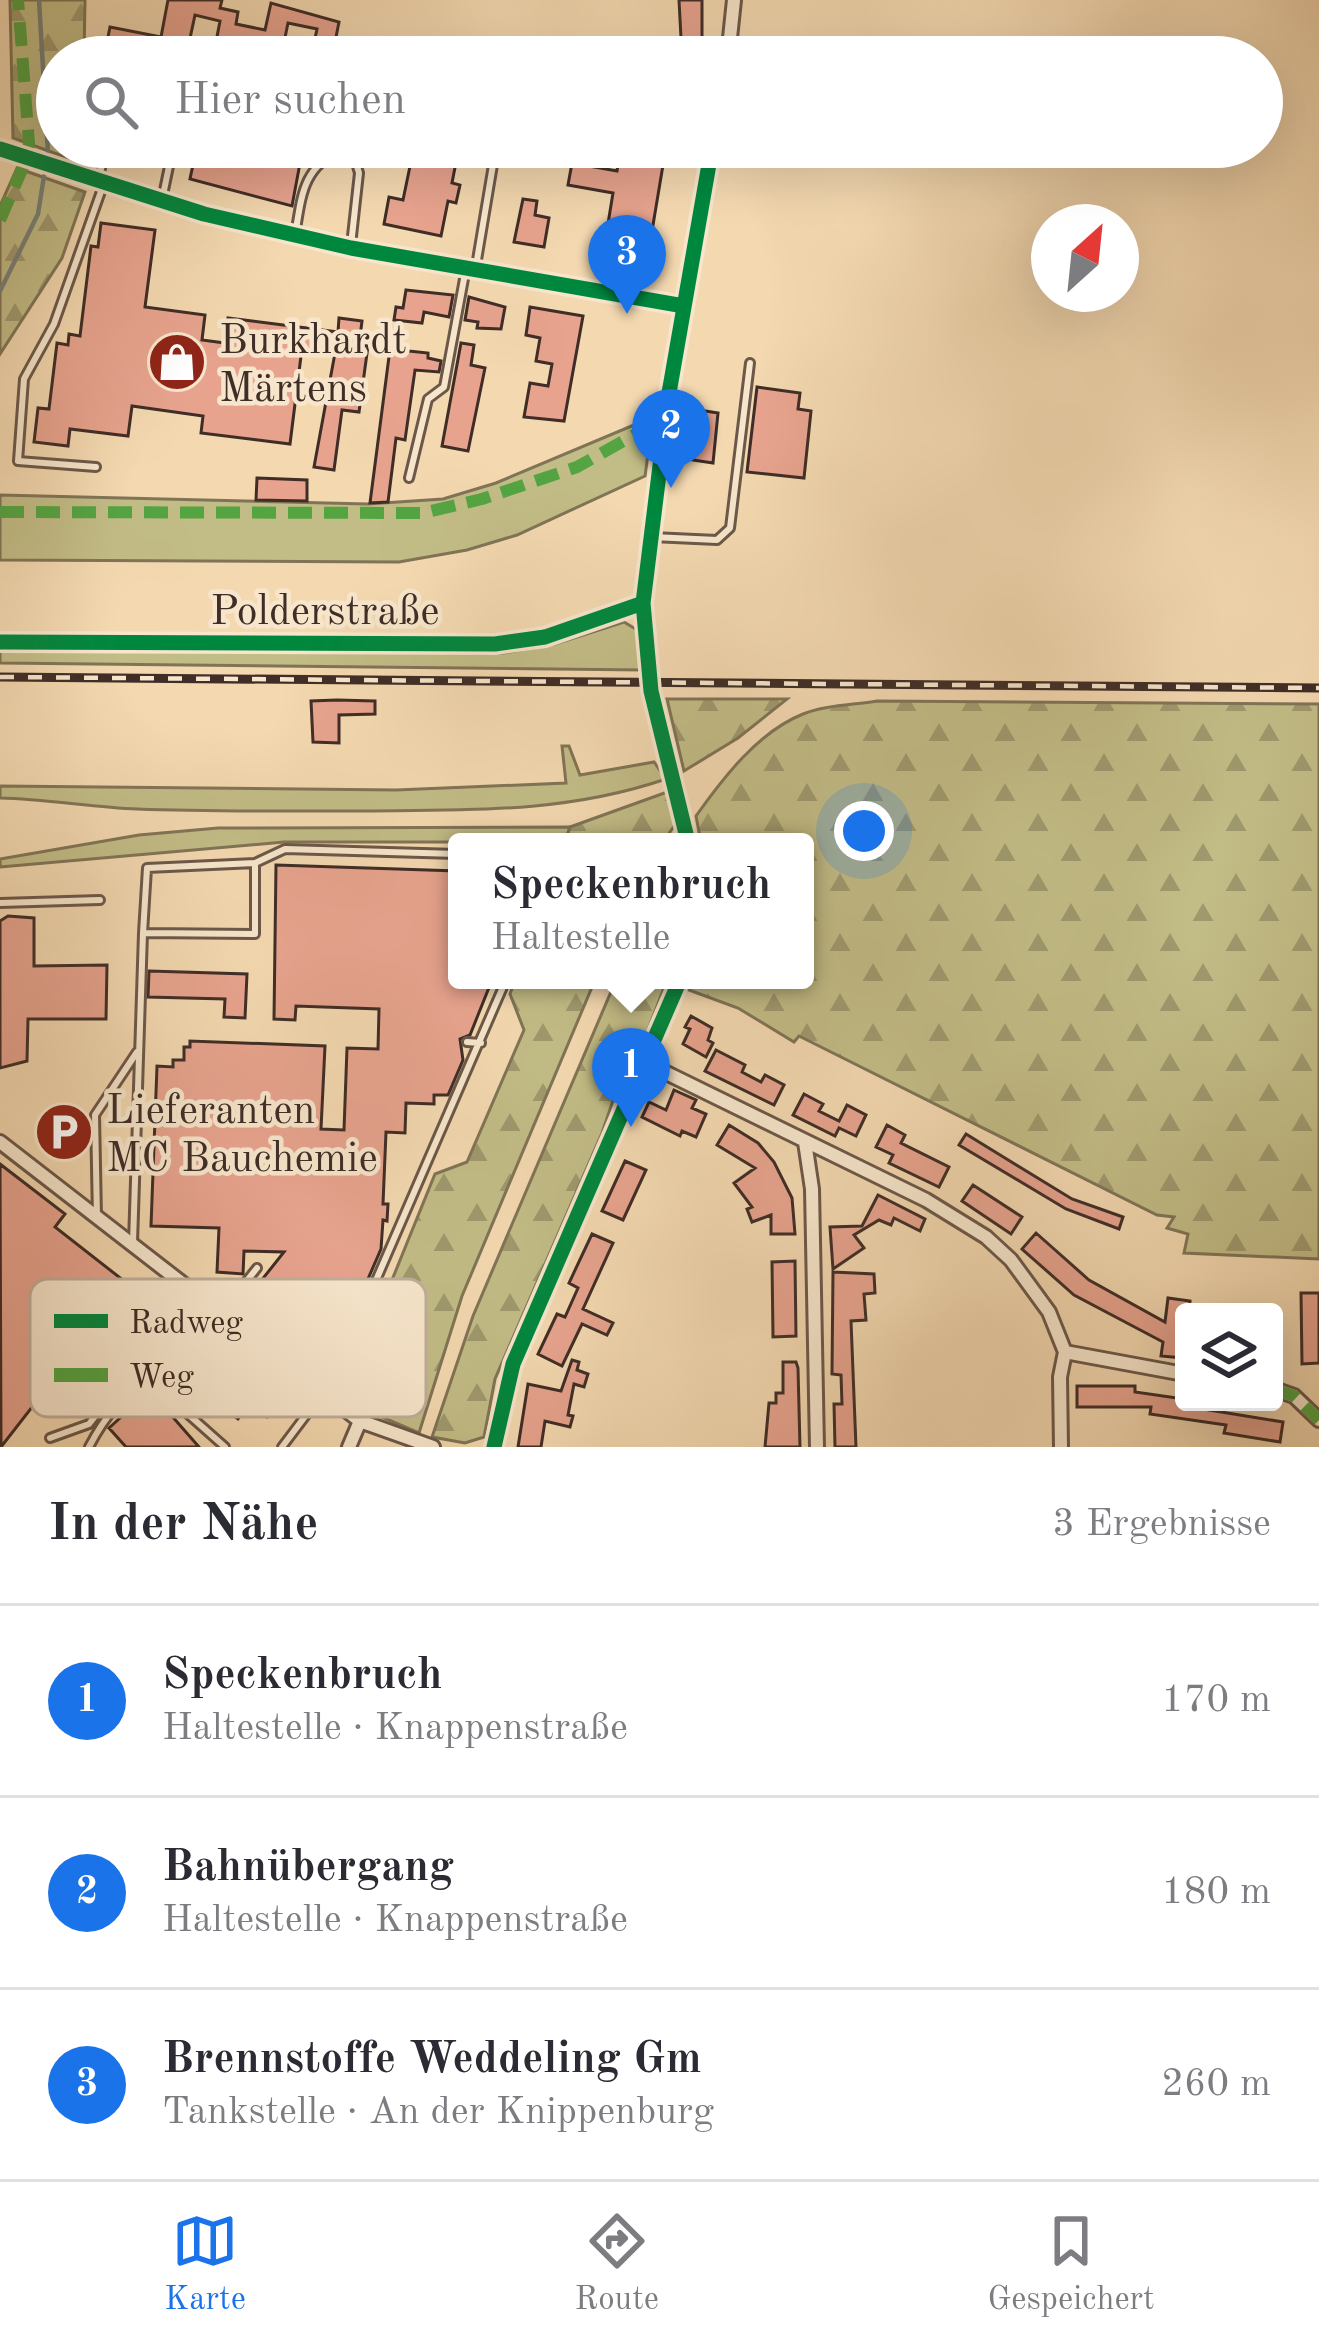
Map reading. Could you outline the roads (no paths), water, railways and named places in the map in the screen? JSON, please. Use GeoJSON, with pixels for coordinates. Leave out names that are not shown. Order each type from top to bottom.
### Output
{"type":"FeatureCollection","features":[{"type":"Feature","properties":{"kind":"street"},"geometry":{"type":"LineString","coordinates":[[730,36],[734,0]]}},
{"type":"Feature","properties":{"kind":"street"},"geometry":{"type":"LineString","coordinates":[[0,149],[36,161]]}},
{"type":"Feature","properties":{"kind":"street"},"geometry":{"type":"LineString","coordinates":[[58,168],[351,248],[684,307]]}},
{"type":"Feature","properties":{"kind":"street"},"geometry":{"type":"LineString","coordinates":[[686,833],[652,692],[643,603],[648,537],[708,168]]}},
{"type":"Feature","properties":{"kind":"street","name":"Polderstraße"},"geometry":{"type":"LineString","coordinates":[[0,642],[494,644],[545,637],[643,603]]}},
{"type":"Feature","properties":{"kind":"street"},"geometry":{"type":"LineString","coordinates":[[494,1447],[520,1345],[676,989]]}},
{"type":"Feature","properties":{"kind":"street"},"geometry":{"type":"LineString","coordinates":[[646,1063],[926,1200],[986,1238],[1034,1290],[1065,1352],[1060,1377],[1060,1447]]}},
{"type":"Feature","properties":{"kind":"street"},"geometry":{"type":"LineString","coordinates":[[0,1142],[174,1279]]}},
{"type":"Feature","properties":{"kind":"street"},"geometry":{"type":"LineString","coordinates":[[805,1142],[812,1189],[817,1447]]}},
{"type":"Feature","properties":{"kind":"street"},"geometry":{"type":"LineString","coordinates":[[1065,1352],[1175,1372]]}},
{"type":"Feature","properties":{"kind":"street"},"geometry":{"type":"LineString","coordinates":[[1283,1392],[1294,1396],[1319,1420]]}},
{"type":"Feature","properties":{"kind":"street"},"geometry":{"type":"LineString","coordinates":[[354,1417],[433,1447]]}},
{"type":"Feature","properties":{"kind":"street"},"geometry":{"type":"LineString","coordinates":[[349,1447],[360,1421]]}},
{"type":"Feature","properties":{"kind":"lane"},"geometry":{"type":"LineString","coordinates":[[96,467],[18,461],[24,379],[54,324],[103,168]]}},
{"type":"Feature","properties":{"kind":"lane"},"geometry":{"type":"LineString","coordinates":[[162,200],[169,168]]}},
{"type":"Feature","properties":{"kind":"lane"},"geometry":{"type":"LineString","coordinates":[[295,235],[312,168]]}},
{"type":"Feature","properties":{"kind":"lane"},"geometry":{"type":"LineString","coordinates":[[351,248],[358,168]]}},
{"type":"Feature","properties":{"kind":"lane"},"geometry":{"type":"LineString","coordinates":[[409,478],[428,399],[444,387],[492,168]]}},
{"type":"Feature","properties":{"kind":"lane"},"geometry":{"type":"LineString","coordinates":[[648,537],[717,540],[730,528],[750,363]]}},
{"type":"Feature","properties":{"kind":"lane"},"geometry":{"type":"LineString","coordinates":[[133,1247],[147,868],[255,863],[285,848],[448,854]]}},
{"type":"Feature","properties":{"kind":"lane"},"geometry":{"type":"LineString","coordinates":[[143,933],[255,934],[255,863]]}},
{"type":"Feature","properties":{"kind":"lane"},"geometry":{"type":"LineString","coordinates":[[0,903],[100,900]]}},
{"type":"Feature","properties":{"kind":"lane"},"geometry":{"type":"LineString","coordinates":[[374,1279],[502,989]]}},
{"type":"Feature","properties":{"kind":"lane"},"geometry":{"type":"LineString","coordinates":[[467,1042],[481,1042]]}},
{"type":"Feature","properties":{"kind":"lane"},"geometry":{"type":"LineString","coordinates":[[97,1218],[95,1115],[139,1048]]}},
{"type":"Feature","properties":{"kind":"lane"},"geometry":{"type":"LineString","coordinates":[[248,1279],[257,1268]]}},
{"type":"Feature","properties":{"kind":"lane"},"geometry":{"type":"LineString","coordinates":[[50,1438],[89,1424],[94,1417]]}},
{"type":"Feature","properties":{"kind":"lane"},"geometry":{"type":"LineString","coordinates":[[89,1447],[112,1417]]}},
{"type":"Feature","properties":{"kind":"lane"},"geometry":{"type":"LineString","coordinates":[[191,1417],[225,1447]]}},
{"type":"Feature","properties":{"kind":"lane"},"geometry":{"type":"LineString","coordinates":[[282,1447],[305,1417]]}},
{"type":"Feature","properties":{"kind":"waterway"},"geometry":{"type":"LineString","coordinates":[[39,0],[41,36]]}},
{"type":"Feature","properties":{"kind":"waterway"},"geometry":{"type":"LineString","coordinates":[[0,291],[38,214],[44,176]]}},
{"type":"Feature","properties":{"kind":"railway"},"geometry":{"type":"LineString","coordinates":[[0,677],[1319,688]]}},
{"type":"Feature","properties":{"kind":"place","name":"Brennstoffe Weddeling Gm"},"geometry":{"type":"Point","coordinates":[627,314]}},
{"type":"Feature","properties":{"kind":"place","name":"Burkhardt Märtens"},"geometry":{"type":"Point","coordinates":[177,362]}},
{"type":"Feature","properties":{"kind":"place","name":"Bahnübergang"},"geometry":{"type":"Point","coordinates":[671,488]}},
{"type":"Feature","properties":{"kind":"place","name":"Speckenbruch"},"geometry":{"type":"Point","coordinates":[631,1127]}},
{"type":"Feature","properties":{"kind":"place","name":"Lieferanten MC Bauchemie"},"geometry":{"type":"Point","coordinates":[64,1132]}}]}
